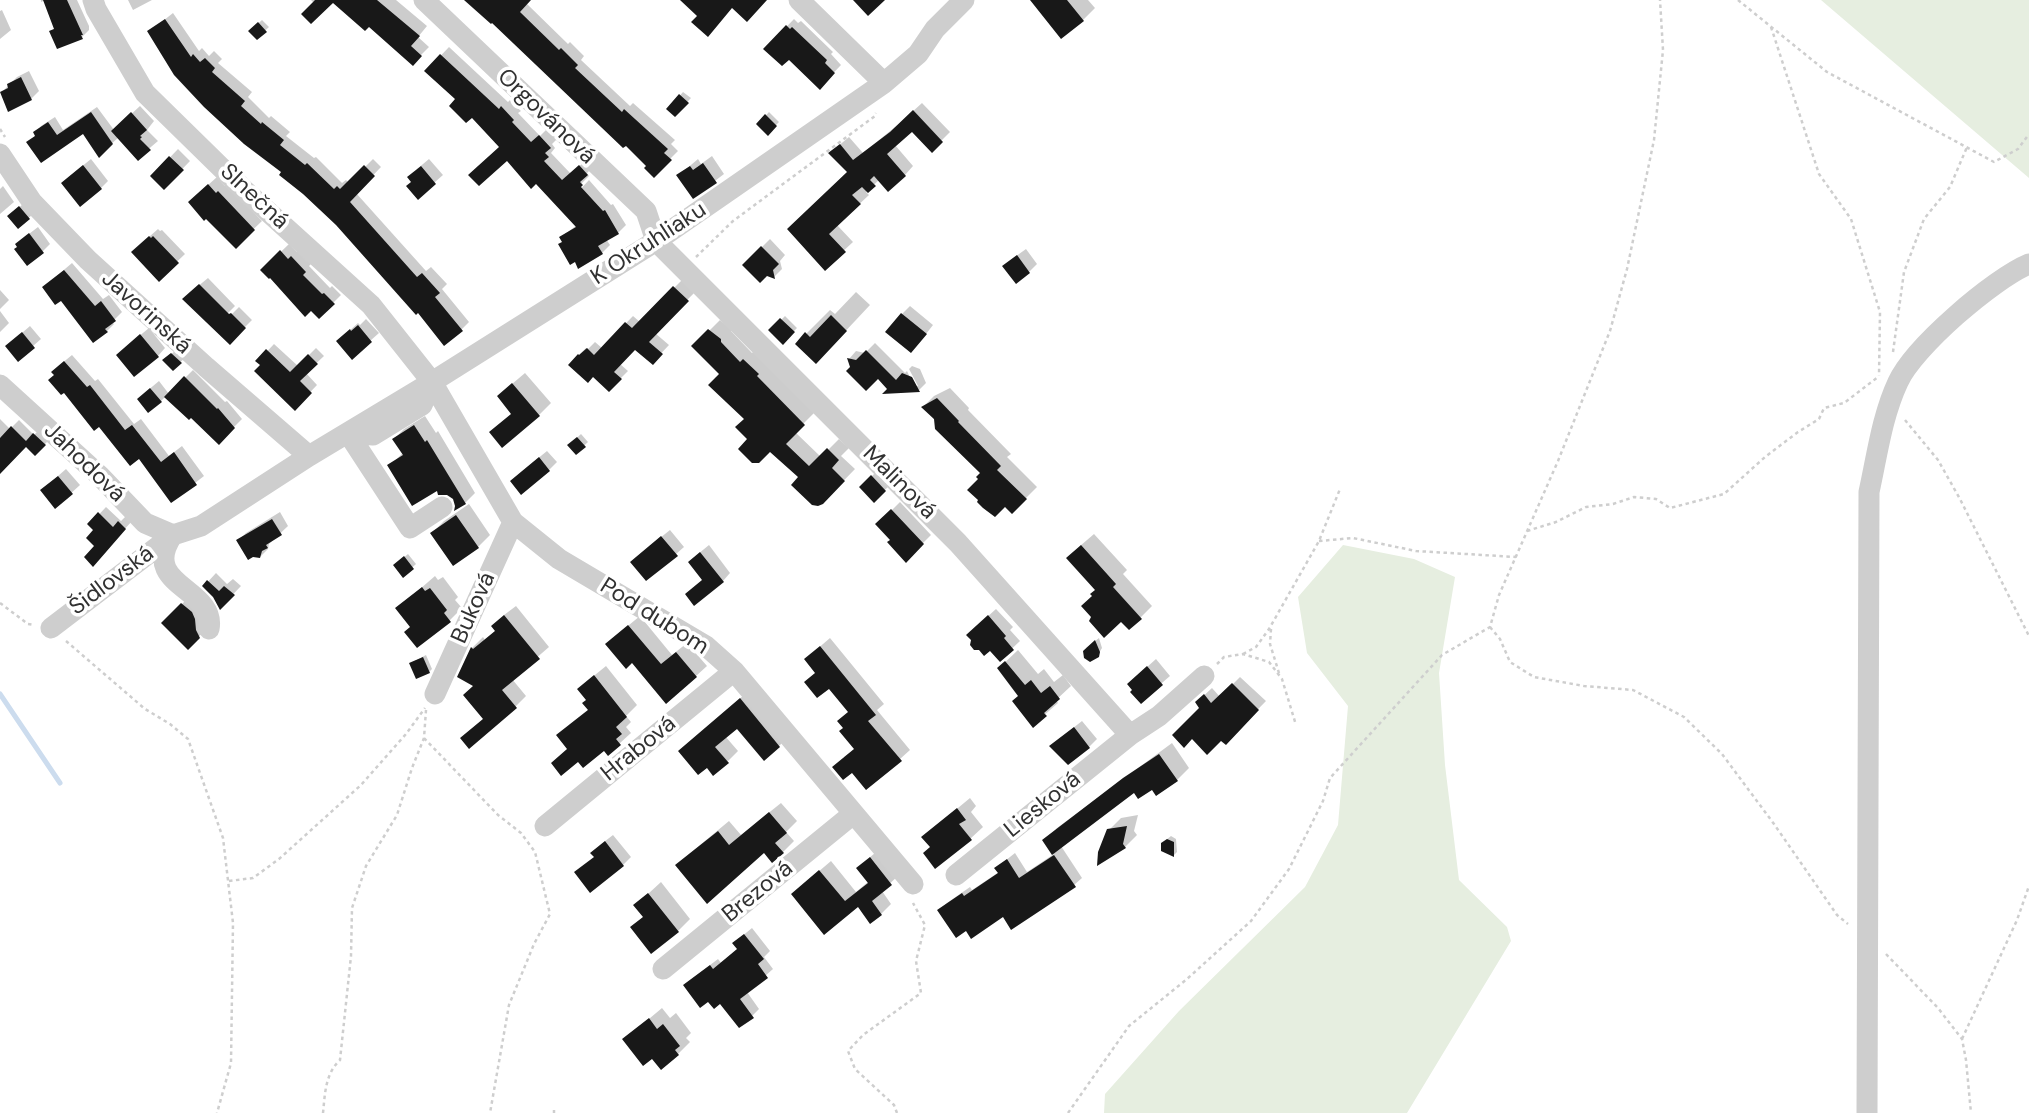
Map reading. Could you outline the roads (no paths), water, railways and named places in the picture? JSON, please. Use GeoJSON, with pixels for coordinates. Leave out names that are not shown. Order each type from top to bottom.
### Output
{"type":"FeatureCollection","features":[{"type":"Feature","properties":{"kind":"street","name":"Slnečná"},"geometry":{"type":"LineString","coordinates":[[93,0],[145,93],[244,190],[371,304],[432,382]]}},
{"type":"Feature","properties":{"kind":"street","name":"Orgovánová"},"geometry":{"type":"LineString","coordinates":[[424,0],[646,211],[656,242]]}},
{"type":"Feature","properties":{"kind":"street"},"geometry":{"type":"LineString","coordinates":[[799,0],[878,87]]}},
{"type":"Feature","properties":{"kind":"street","name":"K Okruhliaku"},"geometry":{"type":"LineString","coordinates":[[309,456],[656,242],[878,87],[918,54],[935,29],[964,0]]}},
{"type":"Feature","properties":{"kind":"street","name":"Javorinská"},"geometry":{"type":"LineString","coordinates":[[0,154],[33,202],[88,260],[309,456]]}},
{"type":"Feature","properties":{"kind":"street","name":"Malinová"},"geometry":{"type":"LineString","coordinates":[[656,242],[958,542],[1130,735]]}},
{"type":"Feature","properties":{"kind":"street"},"geometry":{"type":"LineString","coordinates":[[1867,1113],[1870,492],[1890,401],[1899,379],[1940,331],[1989,289],[2029,264]]}},
{"type":"Feature","properties":{"kind":"street","name":"Pod dubom"},"geometry":{"type":"LineString","coordinates":[[432,382],[513,522],[559,559],[706,646],[734,671],[913,884]]}},
{"type":"Feature","properties":{"kind":"street","name":"Jahodová"},"geometry":{"type":"LineString","coordinates":[[0,385],[100,476],[145,523],[173,535]]}},
{"type":"Feature","properties":{"kind":"street"},"geometry":{"type":"LineString","coordinates":[[348,433],[410,528],[442,507]]}},
{"type":"Feature","properties":{"kind":"street"},"geometry":{"type":"LineString","coordinates":[[209,629],[209,614],[205,607],[170,576],[163,561],[164,547],[173,535],[201,526],[309,456]]}},
{"type":"Feature","properties":{"kind":"street","name":"Buková"},"geometry":{"type":"LineString","coordinates":[[435,694],[513,522]]}},
{"type":"Feature","properties":{"kind":"street","name":"Šidlovská"},"geometry":{"type":"LineString","coordinates":[[51,628],[173,535]]}},
{"type":"Feature","properties":{"kind":"street","name":"Hrabová"},"geometry":{"type":"LineString","coordinates":[[545,826],[734,671]]}},
{"type":"Feature","properties":{"kind":"street","name":"Liesková"},"geometry":{"type":"LineString","coordinates":[[956,875],[1130,735],[1159,716],[1204,676]]}},
{"type":"Feature","properties":{"kind":"street","name":"Brezová"},"geometry":{"type":"LineString","coordinates":[[663,969],[853,814]]}},
{"type":"Feature","properties":{"kind":"waterway"},"geometry":{"type":"LineString","coordinates":[[0,694],[60,783]]}}]}
